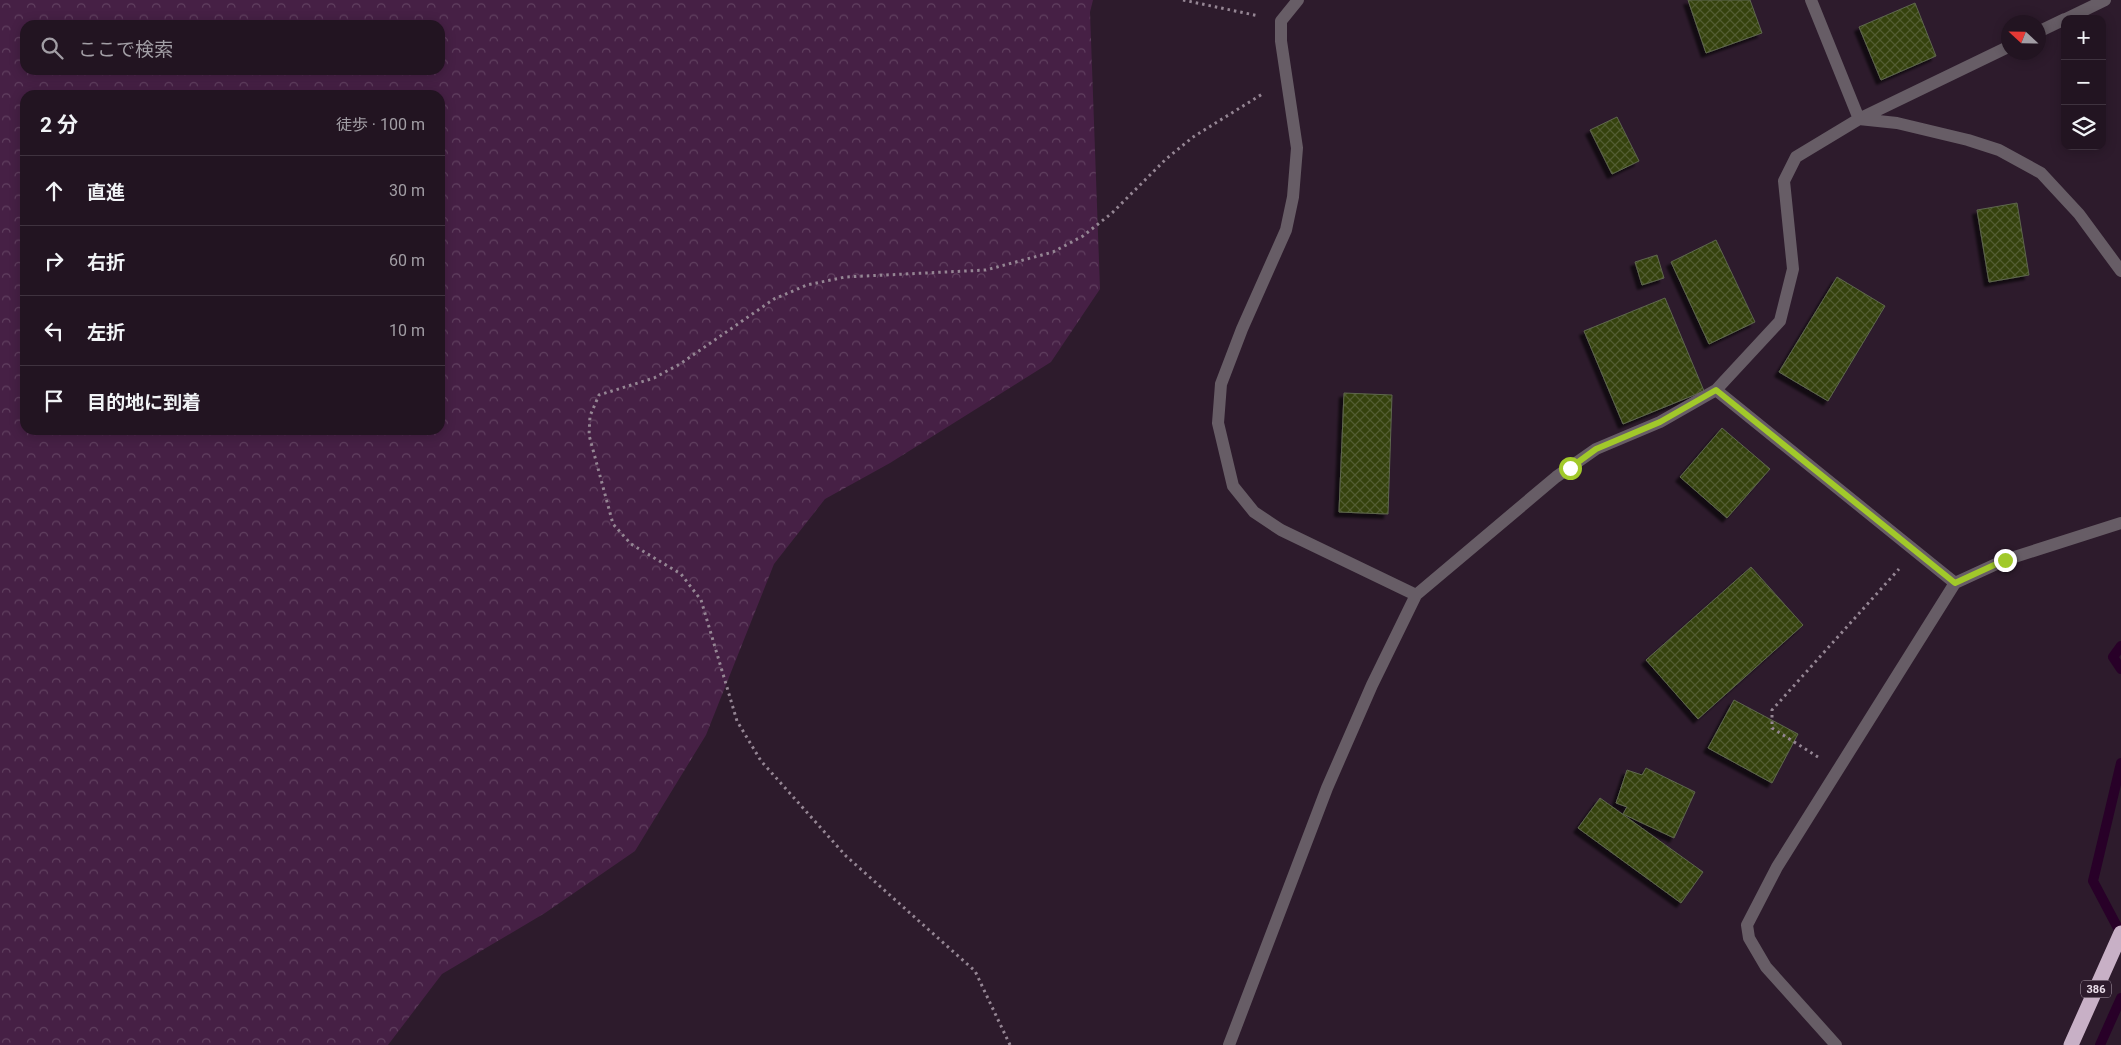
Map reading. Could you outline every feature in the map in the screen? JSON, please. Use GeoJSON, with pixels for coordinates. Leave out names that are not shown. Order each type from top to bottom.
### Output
{"type":"FeatureCollection","features":[{"type":"Feature","properties":{"kind":"highway","name":"386"},"geometry":{"type":"LineString","coordinates":[[2071,1045],[2121,933]]}},
{"type":"Feature","properties":{"kind":"street"},"geometry":{"type":"LineString","coordinates":[[1298,0],[1281,21],[1281,41],[1297,148],[1293,196],[1286,230],[1242,329],[1221,384],[1218,423],[1233,486],[1254,512],[1281,530],[1416,595]]}},
{"type":"Feature","properties":{"kind":"street"},"geometry":{"type":"LineString","coordinates":[[1811,0],[1859,119]]}},
{"type":"Feature","properties":{"kind":"street"},"geometry":{"type":"LineString","coordinates":[[2073,15],[2105,0]]}},
{"type":"Feature","properties":{"kind":"street"},"geometry":{"type":"LineString","coordinates":[[2046,28],[2061,21]]}},
{"type":"Feature","properties":{"kind":"street"},"geometry":{"type":"LineString","coordinates":[[1229,1045],[1327,788],[1372,685],[1416,595],[1556,477],[1596,449],[1660,422],[1716,390],[1780,321],[1792,269],[1784,182],[1796,157],[1859,119],[2001,49]]}},
{"type":"Feature","properties":{"kind":"street"},"geometry":{"type":"LineString","coordinates":[[1859,119],[1897,123],[1968,140],[1999,150],[2041,173],[2079,214],[2121,271]]}},
{"type":"Feature","properties":{"kind":"street"},"geometry":{"type":"LineString","coordinates":[[1716,390],[1955,583]]}},
{"type":"Feature","properties":{"kind":"street"},"geometry":{"type":"LineString","coordinates":[[1836,1045],[1766,967],[1749,938],[1747,925],[1777,867],[1839,771],[1955,583],[2005,560],[2121,523]]}},
{"type":"Feature","properties":{"kind":"path"},"geometry":{"type":"LineString","coordinates":[[1183,0],[1281,21]]}},
{"type":"Feature","properties":{"kind":"path"},"geometry":{"type":"LineString","coordinates":[[1010,1045],[975,971],[846,856],[761,761],[737,721],[701,600],[681,574],[631,544],[613,524],[589,435],[590,416],[599,395],[654,378],[680,364],[774,299],[807,285],[845,277],[986,270],[1053,252],[1083,236],[1112,213],[1166,159],[1193,138],[1265,92],[1286,71]]}},
{"type":"Feature","properties":{"kind":"path"},"geometry":{"type":"LineString","coordinates":[[1839,771],[1772,728],[1772,710],[1915,551]]}},
{"type":"Feature","properties":{"kind":"green space"},"geometry":{"type":"Polygon","coordinates":[[[0,0],[1093,0],[1090,12],[1100,289],[1051,362],[890,463],[825,499],[774,564],[706,735],[635,851],[545,913],[442,974],[388,1045],[0,1045],[0,0]]]}},
{"type":"Feature","properties":{"kind":"building"},"geometry":{"type":"Polygon","coordinates":[[[1688,0],[1750,0],[1762,33],[1706,53],[1688,0]]]}},
{"type":"Feature","properties":{"kind":"building"},"geometry":{"type":"Polygon","coordinates":[[[1915,3],[1936,56],[1881,80],[1859,27],[1915,3]]]}},
{"type":"Feature","properties":{"kind":"building"},"geometry":{"type":"Polygon","coordinates":[[[1617,117],[1639,161],[1612,174],[1590,130],[1617,117]]]}},
{"type":"Feature","properties":{"kind":"building"},"geometry":{"type":"Polygon","coordinates":[[[2017,203],[2029,275],[1989,282],[1977,210],[2017,203]]]}},
{"type":"Feature","properties":{"kind":"building"},"geometry":{"type":"Polygon","coordinates":[[[1716,240],[1755,322],[1709,344],[1671,262],[1716,240]]]}},
{"type":"Feature","properties":{"kind":"building"},"geometry":{"type":"Polygon","coordinates":[[[1657,255],[1664,278],[1642,285],[1635,262],[1657,255]]]}},
{"type":"Feature","properties":{"kind":"building"},"geometry":{"type":"Polygon","coordinates":[[[1837,277],[1885,306],[1828,401],[1779,372],[1837,277]]]}},
{"type":"Feature","properties":{"kind":"building"},"geometry":{"type":"Polygon","coordinates":[[[1665,298],[1704,391],[1623,424],[1584,331],[1665,298]]]}},
{"type":"Feature","properties":{"kind":"building"},"geometry":{"type":"Polygon","coordinates":[[[1344,393],[1392,395],[1388,514],[1339,512],[1344,393]]]}},
{"type":"Feature","properties":{"kind":"building"},"geometry":{"type":"Polygon","coordinates":[[[1722,428],[1770,469],[1727,518],[1680,477],[1722,428]]]}},
{"type":"Feature","properties":{"kind":"building"},"geometry":{"type":"Polygon","coordinates":[[[1751,567],[1803,625],[1698,719],[1646,660],[1751,567]]]}},
{"type":"Feature","properties":{"kind":"building"},"geometry":{"type":"Polygon","coordinates":[[[1734,700],[1798,734],[1772,783],[1708,748],[1734,700]]]}},
{"type":"Feature","properties":{"kind":"building"},"geometry":{"type":"Polygon","coordinates":[[[1646,768],[1695,792],[1674,838],[1623,814],[1627,807],[1616,803],[1627,770],[1642,775],[1646,768]]]}},
{"type":"Feature","properties":{"kind":"building"},"geometry":{"type":"Polygon","coordinates":[[[1600,798],[1703,872],[1681,903],[1578,828],[1600,798]]]}},
{"type":"Feature","properties":{"kind":"waterway"},"geometry":{"type":"LineString","coordinates":[[2121,646],[2113,657],[2121,669]]}},
{"type":"Feature","properties":{"kind":"waterway"},"geometry":{"type":"LineString","coordinates":[[2121,763],[2093,881],[2121,934]]}},
{"type":"Feature","properties":{"kind":"waterway"},"geometry":{"type":"LineString","coordinates":[[2100,1045],[2121,998]]}},
{"type":"Feature","properties":{"kind":"route"},"geometry":{"type":"LineString","coordinates":[[1570,468],[1596,449],[1660,422],[1716,390],[1955,583],[2005,560]]}}]}
